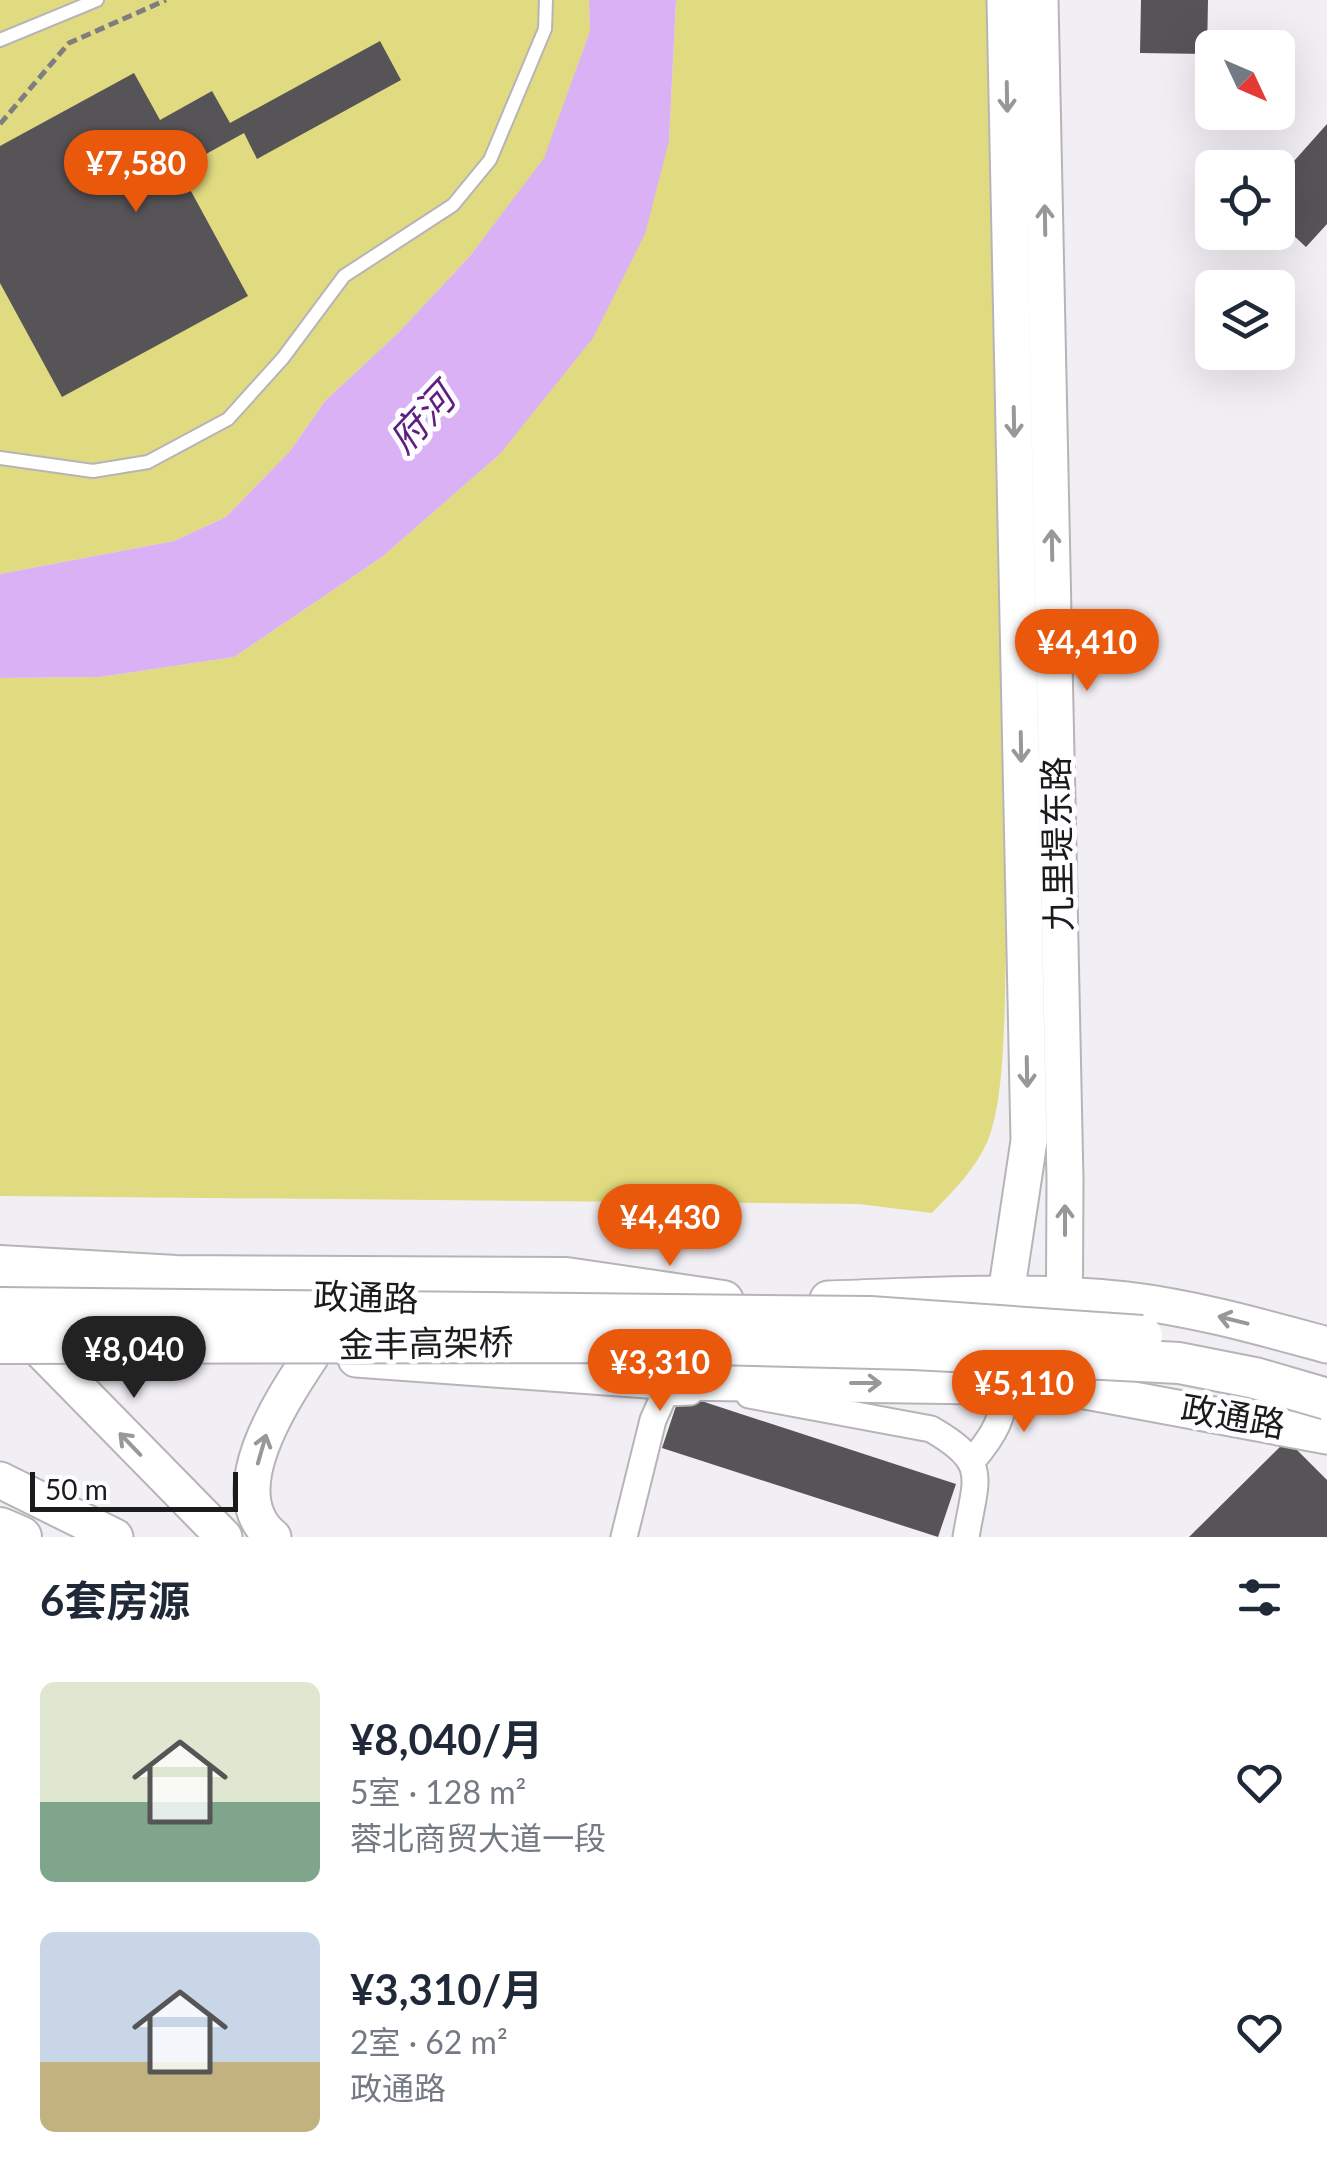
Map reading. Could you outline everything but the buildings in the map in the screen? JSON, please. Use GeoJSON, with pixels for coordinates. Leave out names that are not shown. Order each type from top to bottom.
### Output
{"type":"FeatureCollection","features":[{"type":"Feature","properties":{"kind":"highway"},"geometry":{"type":"LineString","coordinates":[[0,1266],[176,1276],[566,1278],[722,1301]]}},
{"type":"Feature","properties":{"kind":"highway","name":"金丰高架桥"},"geometry":{"type":"LineString","coordinates":[[0,1308],[870,1317],[1055,1327],[1208,1343],[1327,1371]]}},
{"type":"Feature","properties":{"kind":"highway","name":"金丰高架桥"},"geometry":{"type":"LineString","coordinates":[[0,1344],[627,1342],[914,1349],[1179,1364],[1256,1378],[1327,1399]]}},
{"type":"Feature","properties":{"kind":"highway"},"geometry":{"type":"LineString","coordinates":[[0,1528],[21,1537]]}},
{"type":"Feature","properties":{"kind":"main road"},"geometry":{"type":"LineString","coordinates":[[1005,0],[1029,1141],[1006,1294],[1005,1384]]}},
{"type":"Feature","properties":{"kind":"main road","name":"九里堤东路"},"geometry":{"type":"LineString","coordinates":[[1040,0],[1064,1387]]}},
{"type":"Feature","properties":{"kind":"main road","name":"政通路"},"geometry":{"type":"LineString","coordinates":[[0,1290],[164,1290],[472,1302],[1065,1296],[1126,1300],[1223,1318],[1327,1345]]}},
{"type":"Feature","properties":{"kind":"main road"},"geometry":{"type":"LineString","coordinates":[[0,1308],[224,1537]]}},
{"type":"Feature","properties":{"kind":"main road","name":"政通路"},"geometry":{"type":"LineString","coordinates":[[0,1352],[311,1356],[675,1382],[1064,1387],[1327,1436]]}},
{"type":"Feature","properties":{"kind":"main road"},"geometry":{"type":"LineString","coordinates":[[273,1537],[258,1524],[250,1502],[254,1478],[272,1415],[311,1356]]}},
{"type":"Feature","properties":{"kind":"main road"},"geometry":{"type":"LineString","coordinates":[[0,1480],[116,1537]]}},
{"type":"Feature","properties":{"kind":"street"},"geometry":{"type":"LineString","coordinates":[[966,1537],[975,1478],[973,1460],[994,1435],[1005,1408],[1005,1384]]}},
{"type":"Feature","properties":{"kind":"street"},"geometry":{"type":"LineString","coordinates":[[624,1537],[653,1420],[665,1393],[722,1390],[931,1429],[973,1460]]}},
{"type":"Feature","properties":{"kind":"lane"},"geometry":{"type":"LineString","coordinates":[[0,40],[97,0]]}},
{"type":"Feature","properties":{"kind":"lane"},"geometry":{"type":"LineString","coordinates":[[0,458],[93,471],[148,462],[228,419],[283,358],[344,276],[452,205],[490,160],[545,29],[546,0]]}},
{"type":"Feature","properties":{"kind":"path"},"geometry":{"type":"LineString","coordinates":[[0,124],[69,43],[166,0]]}},
{"type":"Feature","properties":{"kind":"shaded area"},"geometry":{"type":"Polygon","coordinates":[[[0,0],[589,0],[590,31],[545,158],[470,256],[398,333],[325,401],[290,451],[226,517],[174,541],[0,574],[0,0]]]}},
{"type":"Feature","properties":{"kind":"shaded area"},"geometry":{"type":"Polygon","coordinates":[[[676,0],[991,0],[1007,919],[999,1093],[983,1151],[932,1213],[858,1204],[0,1196],[0,678],[100,677],[234,657],[382,557],[500,454],[669,141],[676,0]]]}},
{"type":"Feature","properties":{"kind":"water","name":"府河"},"geometry":{"type":"Polygon","coordinates":[[[589,0],[676,0],[669,141],[645,234],[593,338],[500,454],[382,557],[234,657],[100,677],[0,678],[0,574],[174,541],[226,517],[290,451],[325,401],[398,333],[470,256],[544,158],[590,31],[589,0]]]}}]}
